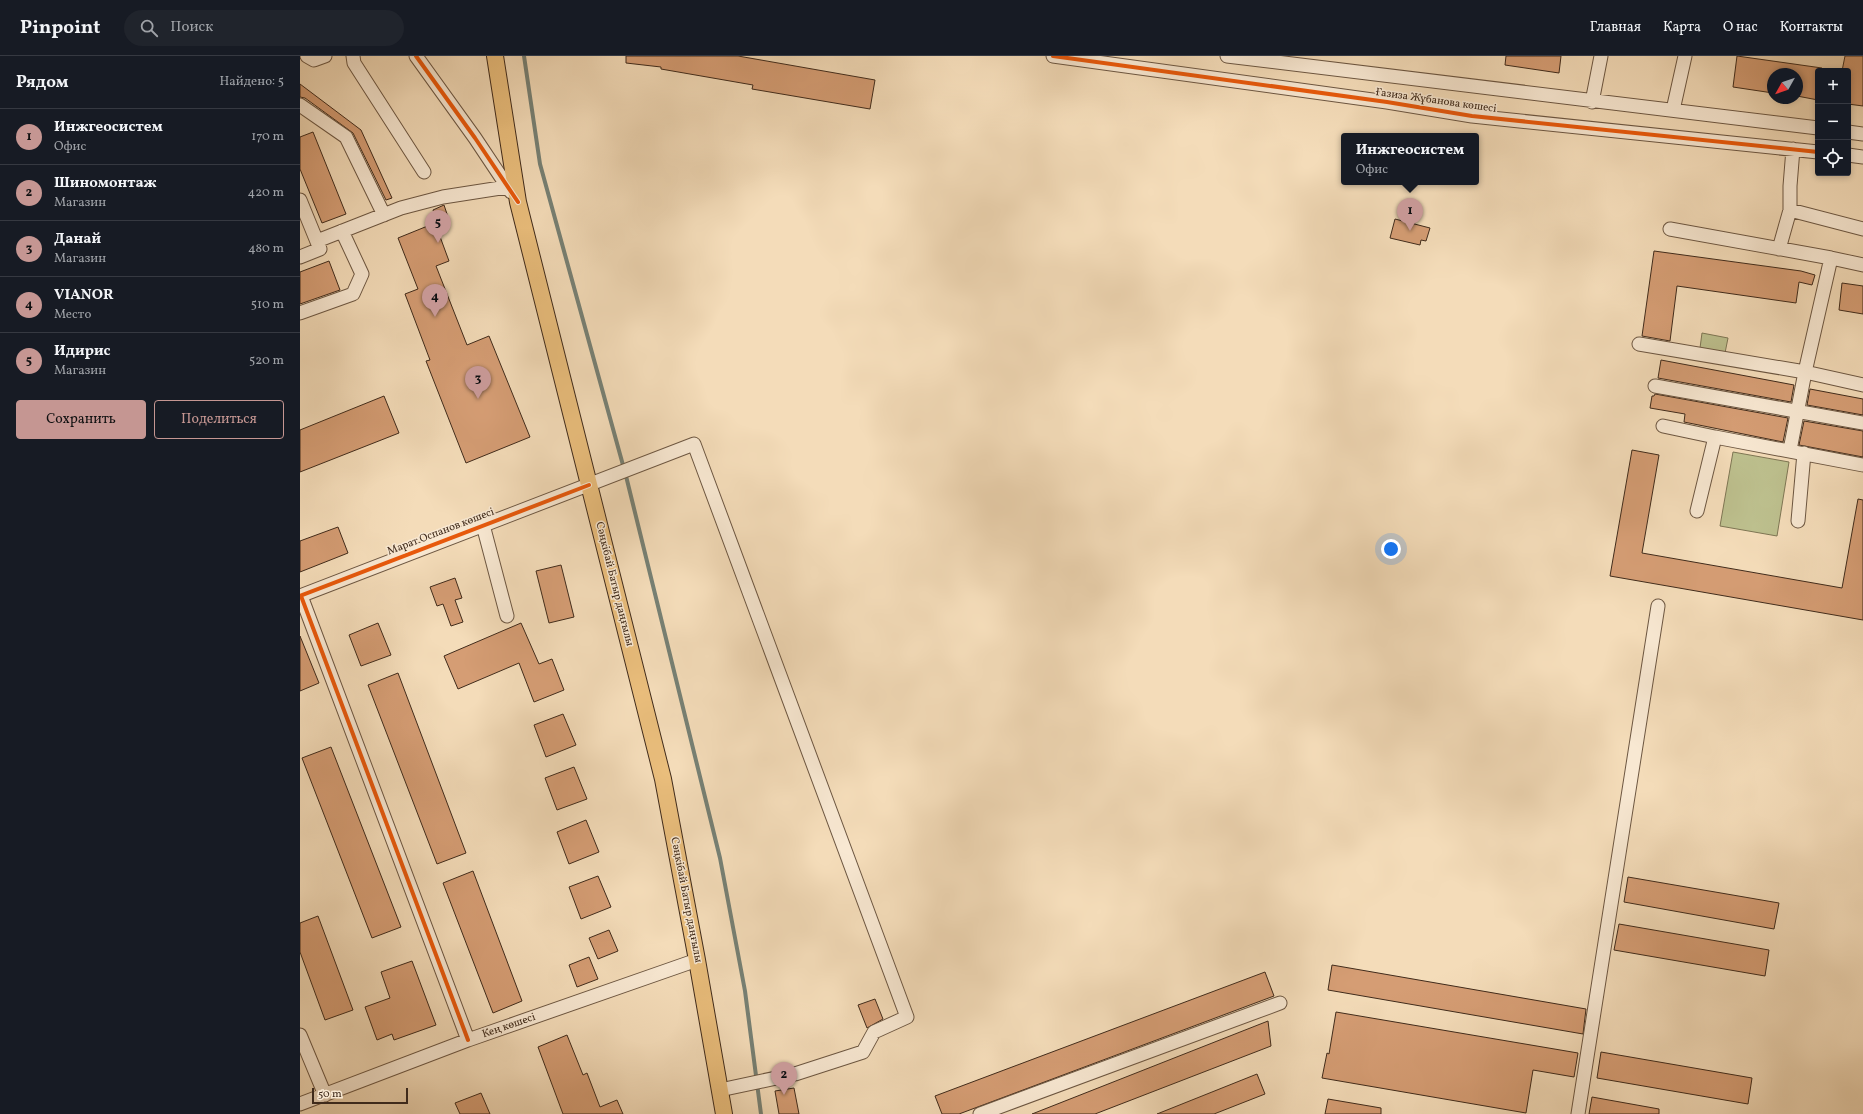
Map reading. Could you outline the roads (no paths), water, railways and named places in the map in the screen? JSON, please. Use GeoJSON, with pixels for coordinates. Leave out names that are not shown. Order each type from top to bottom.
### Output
{"type":"FeatureCollection","features":[{"type":"Feature","properties":{"kind":"main road","name":"Сәңкібай Батыр даңғылы"},"geometry":{"type":"LineString","coordinates":[[497,60],[518,202],[663,778],[724,1114]]}},
{"type":"Feature","properties":{"kind":"street"},"geometry":{"type":"LineString","coordinates":[[307,56],[314,60],[325,56]]}},
{"type":"Feature","properties":{"kind":"street"},"geometry":{"type":"LineString","coordinates":[[352,56],[354,63],[424,172]]}},
{"type":"Feature","properties":{"kind":"street"},"geometry":{"type":"LineString","coordinates":[[416,56],[475,138],[518,202]]}},
{"type":"Feature","properties":{"kind":"street","name":"Ғазиза Жұбанова көшесі"},"geometry":{"type":"LineString","coordinates":[[1054,56],[1387,102],[1472,116],[1815,152]]}},
{"type":"Feature","properties":{"kind":"street","name":"Ғазиза Жұбанова көшесі"},"geometry":{"type":"LineString","coordinates":[[1227,56],[1592,102],[1673,110],[1815,128]]}},
{"type":"Feature","properties":{"kind":"street"},"geometry":{"type":"LineString","coordinates":[[1592,102],[1601,56]]}},
{"type":"Feature","properties":{"kind":"street"},"geometry":{"type":"LineString","coordinates":[[1673,110],[1685,56]]}},
{"type":"Feature","properties":{"kind":"street"},"geometry":{"type":"LineString","coordinates":[[300,105],[346,137],[384,215]]}},
{"type":"Feature","properties":{"kind":"street"},"geometry":{"type":"LineString","coordinates":[[1851,132],[1863,134]]}},
{"type":"Feature","properties":{"kind":"street"},"geometry":{"type":"LineString","coordinates":[[1779,249],[1790,210],[1793,149]]}},
{"type":"Feature","properties":{"kind":"street"},"geometry":{"type":"LineString","coordinates":[[1851,156],[1863,157]]}},
{"type":"Feature","properties":{"kind":"street"},"geometry":{"type":"LineString","coordinates":[[316,241],[401,208],[443,197],[507,187]]}},
{"type":"Feature","properties":{"kind":"street"},"geometry":{"type":"LineString","coordinates":[[300,200],[320,249],[300,257]]}},
{"type":"Feature","properties":{"kind":"street"},"geometry":{"type":"LineString","coordinates":[[1790,210],[1863,229]]}},
{"type":"Feature","properties":{"kind":"street"},"geometry":{"type":"LineString","coordinates":[[1670,229],[1863,265]]}},
{"type":"Feature","properties":{"kind":"street"},"geometry":{"type":"LineString","coordinates":[[300,313],[353,294],[362,274],[342,231]]}},
{"type":"Feature","properties":{"kind":"street"},"geometry":{"type":"LineString","coordinates":[[1790,450],[1805,372],[1831,258]]}},
{"type":"Feature","properties":{"kind":"street"},"geometry":{"type":"LineString","coordinates":[[1639,344],[1805,372],[1863,385]]}},
{"type":"Feature","properties":{"kind":"street"},"geometry":{"type":"LineString","coordinates":[[1655,386],[1863,423]]}},
{"type":"Feature","properties":{"kind":"street"},"geometry":{"type":"LineString","coordinates":[[1663,426],[1863,465]]}},
{"type":"Feature","properties":{"kind":"street"},"geometry":{"type":"LineString","coordinates":[[1697,511],[1715,437]]}},
{"type":"Feature","properties":{"kind":"street","name":"Марат Оспанов көшесі"},"geometry":{"type":"LineString","coordinates":[[300,596],[694,444],[908,1017],[874,1032],[863,1052],[795,1074],[720,1090]]}},
{"type":"Feature","properties":{"kind":"street"},"geometry":{"type":"LineString","coordinates":[[1798,521],[1804,453]]}},
{"type":"Feature","properties":{"kind":"street"},"geometry":{"type":"LineString","coordinates":[[483,526],[507,616]]}},
{"type":"Feature","properties":{"kind":"street"},"geometry":{"type":"LineString","coordinates":[[300,596],[468,1040]]}},
{"type":"Feature","properties":{"kind":"street"},"geometry":{"type":"LineString","coordinates":[[1578,1114],[1658,606]]}},
{"type":"Feature","properties":{"kind":"street","name":"Кең көшесі"},"geometry":{"type":"LineString","coordinates":[[300,1104],[468,1040],[697,960]]}},
{"type":"Feature","properties":{"kind":"street"},"geometry":{"type":"LineString","coordinates":[[980,1114],[1280,1003]]}},
{"type":"Feature","properties":{"kind":"street"},"geometry":{"type":"LineString","coordinates":[[300,1035],[325,1095]]}},
{"type":"Feature","properties":{"kind":"waterway"},"geometry":{"type":"LineString","coordinates":[[524,56],[540,164],[626,476],[720,858],[745,991],[761,1114]]}},
{"type":"Feature","properties":{"kind":"place","name":"Инжгеосистем"},"geometry":{"type":"Point","coordinates":[1410,231]}},
{"type":"Feature","properties":{"kind":"place","name":"Идирис"},"geometry":{"type":"Point","coordinates":[438,243]}},
{"type":"Feature","properties":{"kind":"place","name":"VIANOR"},"geometry":{"type":"Point","coordinates":[435,317]}},
{"type":"Feature","properties":{"kind":"place","name":"Данай"},"geometry":{"type":"Point","coordinates":[478,399]}},
{"type":"Feature","properties":{"kind":"place","name":"Шиномонтаж"},"geometry":{"type":"Point","coordinates":[784,1095]}}]}
